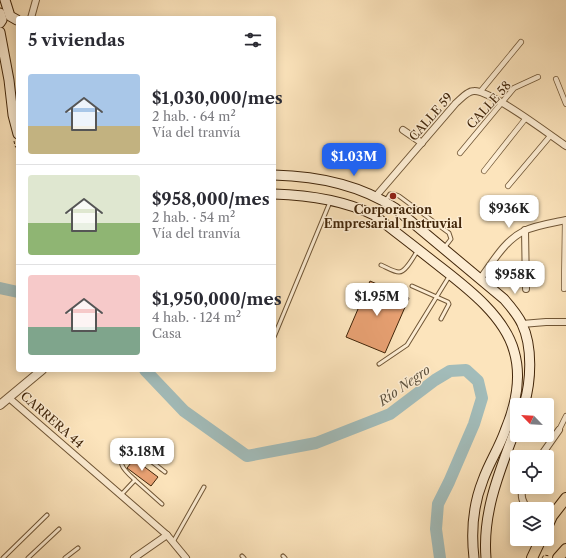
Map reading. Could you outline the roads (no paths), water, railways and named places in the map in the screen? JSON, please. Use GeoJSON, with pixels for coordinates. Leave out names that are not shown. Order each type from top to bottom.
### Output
{"type":"FeatureCollection","features":[{"type":"Feature","properties":{"kind":"main road"},"geometry":{"type":"LineString","coordinates":[[5,0],[10,16],[16,20]]}},
{"type":"Feature","properties":{"kind":"main road"},"geometry":{"type":"LineString","coordinates":[[11,0],[16,16]]}},
{"type":"Feature","properties":{"kind":"main road"},"geometry":{"type":"LineString","coordinates":[[0,13],[2,20],[0,23]]}},
{"type":"Feature","properties":{"kind":"main road"},"geometry":{"type":"LineString","coordinates":[[0,32],[8,72],[13,115],[16,126]]}},
{"type":"Feature","properties":{"kind":"main road"},"geometry":{"type":"LineString","coordinates":[[276,175],[327,181],[347,186],[380,199],[395,208],[507,303],[522,324],[527,341],[530,383],[526,398]]}},
{"type":"Feature","properties":{"kind":"main road"},"geometry":{"type":"LineString","coordinates":[[276,194],[296,194],[331,200],[359,208],[374,215],[469,290],[487,308],[505,332],[514,351],[518,378],[517,393],[505,431],[482,481],[476,504],[472,542],[474,558]]}},
{"type":"Feature","properties":{"kind":"main road"},"geometry":{"type":"LineString","coordinates":[[486,558],[485,544],[490,504],[496,480],[511,442]]}},
{"type":"Feature","properties":{"kind":"main road"},"geometry":{"type":"LineString","coordinates":[[554,512],[566,498]]}},
{"type":"Feature","properties":{"kind":"main road"},"geometry":{"type":"LineString","coordinates":[[532,558],[538,546]]}},
{"type":"Feature","properties":{"kind":"main road"},"geometry":{"type":"LineString","coordinates":[[555,558],[566,549]]}},
{"type":"Feature","properties":{"kind":"street"},"geometry":{"type":"LineString","coordinates":[[32,16],[36,0]]}},
{"type":"Feature","properties":{"kind":"street"},"geometry":{"type":"LineString","coordinates":[[522,42],[480,92],[502,102],[566,146]]}},
{"type":"Feature","properties":{"kind":"street","name":"CALLE 58"},"geometry":{"type":"LineString","coordinates":[[460,153],[514,88],[538,77]]}},
{"type":"Feature","properties":{"kind":"street"},"geometry":{"type":"LineString","coordinates":[[556,79],[566,104]]}},
{"type":"Feature","properties":{"kind":"street","name":"CALLE 59"},"geometry":{"type":"LineString","coordinates":[[380,199],[422,143],[456,103],[465,95],[473,91],[480,92]]}},
{"type":"Feature","properties":{"kind":"street"},"geometry":{"type":"LineString","coordinates":[[484,171],[526,118]]}},
{"type":"Feature","properties":{"kind":"street"},"geometry":{"type":"LineString","coordinates":[[403,130],[422,143]]}},
{"type":"Feature","properties":{"kind":"street"},"geometry":{"type":"LineString","coordinates":[[508,186],[551,136]]}},
{"type":"Feature","properties":{"kind":"street"},"geometry":{"type":"LineString","coordinates":[[480,279],[507,242],[525,230],[566,220],[564,289]]}},
{"type":"Feature","properties":{"kind":"street"},"geometry":{"type":"LineString","coordinates":[[525,230],[526,289]]}},
{"type":"Feature","properties":{"kind":"street"},"geometry":{"type":"LineString","coordinates":[[522,324],[566,322]]}},
{"type":"Feature","properties":{"kind":"street"},"geometry":{"type":"LineString","coordinates":[[0,405],[40,372]]}},
{"type":"Feature","properties":{"kind":"street","name":"CARRERA 44"},"geometry":{"type":"LineString","coordinates":[[9,398],[167,535],[186,558]]}},
{"type":"Feature","properties":{"kind":"street"},"geometry":{"type":"LineString","coordinates":[[545,450],[559,430],[566,416]]}},
{"type":"Feature","properties":{"kind":"street"},"geometry":{"type":"LineString","coordinates":[[134,558],[167,535]]}},
{"type":"Feature","properties":{"kind":"lane"},"geometry":{"type":"LineString","coordinates":[[380,199],[390,194],[399,196],[449,233],[451,239],[444,249]]}},
{"type":"Feature","properties":{"kind":"lane"},"geometry":{"type":"LineString","coordinates":[[276,331],[331,200]]}},
{"type":"Feature","properties":{"kind":"lane"},"geometry":{"type":"LineString","coordinates":[[381,264],[401,272],[405,270],[418,249]]}},
{"type":"Feature","properties":{"kind":"lane"},"geometry":{"type":"LineString","coordinates":[[379,364],[407,345],[450,274]]}},
{"type":"Feature","properties":{"kind":"lane"},"geometry":{"type":"LineString","coordinates":[[412,286],[448,302],[449,304],[441,319]]}},
{"type":"Feature","properties":{"kind":"lane"},"geometry":{"type":"LineString","coordinates":[[162,504],[122,468],[121,461],[131,450],[164,472]]}},
{"type":"Feature","properties":{"kind":"lane"},"geometry":{"type":"LineString","coordinates":[[121,495],[135,480]]}},
{"type":"Feature","properties":{"kind":"lane"},"geometry":{"type":"LineString","coordinates":[[173,542],[204,487]]}},
{"type":"Feature","properties":{"kind":"lane"},"geometry":{"type":"LineString","coordinates":[[3,558],[47,514]]}},
{"type":"Feature","properties":{"kind":"lane"},"geometry":{"type":"LineString","coordinates":[[28,558],[59,529]]}},
{"type":"Feature","properties":{"kind":"lane"},"geometry":{"type":"LineString","coordinates":[[65,558],[78,548]]}},
{"type":"Feature","properties":{"kind":"waterway","name":"Río Negro"},"geometry":{"type":"LineString","coordinates":[[0,288],[16,292]]}},
{"type":"Feature","properties":{"kind":"waterway","name":"Río Negro"},"geometry":{"type":"LineString","coordinates":[[147,372],[184,411],[247,456],[316,443],[390,414],[435,380],[450,371],[466,370],[478,381],[482,398],[474,424],[438,504],[436,529],[440,558]]}},
{"type":"Feature","properties":{"kind":"place","name":"Corporacion Empresarial Instruvial"},"geometry":{"type":"Point","coordinates":[393,196]}}]}
